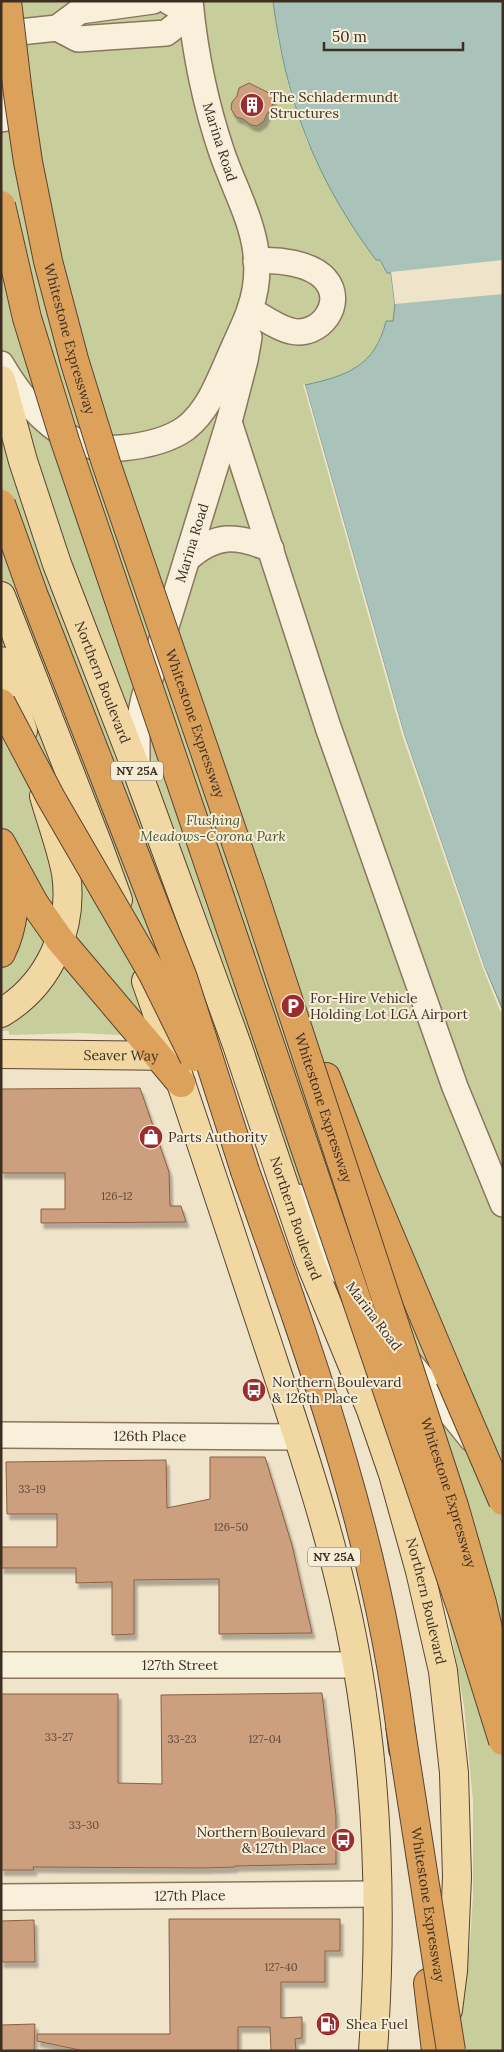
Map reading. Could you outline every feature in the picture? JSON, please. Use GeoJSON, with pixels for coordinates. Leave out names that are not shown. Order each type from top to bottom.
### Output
{"type":"FeatureCollection","features":[{"type":"Feature","properties":{"kind":"highway","name":"Whitestone Expressway"},"geometry":{"type":"LineString","coordinates":[[8,1],[18,94],[28,162],[48,261],[65,330],[110,473],[253,892],[454,1506],[485,1612],[503,1694]]}},
{"type":"Feature","properties":{"kind":"highway"},"geometry":{"type":"LineString","coordinates":[[1,205],[27,318],[56,414],[461,1607],[503,1741]]}},
{"type":"Feature","properties":{"kind":"highway"},"geometry":{"type":"LineString","coordinates":[[1,504],[40,614],[180,970],[245,1171]]}},
{"type":"Feature","properties":{"kind":"highway","name":"Whitestone Expressway"},"geometry":{"type":"LineString","coordinates":[[1,703],[46,790],[153,974],[206,1080],[245,1171],[302,1331],[350,1488],[376,1590],[400,1725],[451,2051]]}},
{"type":"Feature","properties":{"kind":"highway"},"geometry":{"type":"LineString","coordinates":[[5,850],[38,909],[60,940],[165,1056],[181,1083]]}},
{"type":"Feature","properties":{"kind":"highway"},"geometry":{"type":"LineString","coordinates":[[1,953],[8,938],[13,911],[12,874],[5,850]]}},
{"type":"Feature","properties":{"kind":"highway"},"geometry":{"type":"LineString","coordinates":[[253,892],[365,1177],[503,1501]]}},
{"type":"Feature","properties":{"kind":"highway"},"geometry":{"type":"LineString","coordinates":[[400,1725],[436,2051]]}},
{"type":"Feature","properties":{"kind":"main road","name":"Northern Boulevard"},"geometry":{"type":"LineString","coordinates":[[1,380],[23,461],[68,596],[139,776],[237,1045],[310,1262],[371,1410],[386,1452],[420,1571],[443,1671],[454,1773],[457,1877],[453,1970],[442,2051]]}},
{"type":"Feature","properties":{"kind":"main road"},"geometry":{"type":"LineString","coordinates":[[1,596],[98,845],[165,1056]]}},
{"type":"Feature","properties":{"kind":"main road"},"geometry":{"type":"LineString","coordinates":[[1,661],[63,862],[68,894],[60,940],[52,960],[40,980],[24,997],[1,1013]]}},
{"type":"Feature","properties":{"kind":"main road","name":"Seaver Way"},"geometry":{"type":"LineString","coordinates":[[1,1054],[219,1055],[230,1052],[237,1045]]}},
{"type":"Feature","properties":{"kind":"main road","name":"NY 25A"},"geometry":{"type":"LineString","coordinates":[[181,1083],[298,1437],[331,1547],[358,1665],[372,1791],[377,1894],[377,1986],[373,2051]]}},
{"type":"Feature","properties":{"kind":"street"},"geometry":{"type":"LineString","coordinates":[[1,119],[14,117],[3,34],[57,28],[80,11],[153,1]]}},
{"type":"Feature","properties":{"kind":"street"},"geometry":{"type":"LineString","coordinates":[[57,28],[78,39],[166,33],[190,8],[168,1]]}},
{"type":"Feature","properties":{"kind":"street","name":"Marina Road"},"geometry":{"type":"LineString","coordinates":[[139,776],[136,745],[140,716],[149,678],[229,422],[245,360],[250,310],[255,287],[256,261],[254,240],[220,147],[200,79],[190,8]]}},
{"type":"Feature","properties":{"kind":"street"},"geometry":{"type":"LineString","coordinates":[[250,310],[284,329],[299,332],[313,330],[319,326],[329,314],[331,306],[329,285],[325,279],[315,272],[287,262],[274,260],[256,261]]}},
{"type":"Feature","properties":{"kind":"street","name":"Marina Road"},"geometry":{"type":"LineString","coordinates":[[1,364],[17,388],[36,410],[56,429],[69,438],[90,446],[109,448],[149,444],[187,427],[204,408],[214,393],[250,310]]}},
{"type":"Feature","properties":{"kind":"street"},"geometry":{"type":"LineString","coordinates":[[229,422],[328,727],[454,1087],[503,1204]]}},
{"type":"Feature","properties":{"kind":"street"},"geometry":{"type":"LineString","coordinates":[[187,559],[202,546],[229,538],[248,541],[271,549]]}},
{"type":"Feature","properties":{"kind":"street","name":"Marina Road"},"geometry":{"type":"LineString","coordinates":[[270,1142],[312,1226],[340,1270],[374,1318],[418,1374],[499,1470]]}},
{"type":"Feature","properties":{"kind":"street","name":"126th Place"},"geometry":{"type":"LineString","coordinates":[[1,1435],[298,1437]]}},
{"type":"Feature","properties":{"kind":"street","name":"127th Street"},"geometry":{"type":"LineString","coordinates":[[1,1665],[358,1665]]}},
{"type":"Feature","properties":{"kind":"street","name":"127th Place"},"geometry":{"type":"LineString","coordinates":[[1,1897],[377,1894]]}},
{"type":"Feature","properties":{"kind":"green space","name":"Flushing Meadows-Corona Park"},"geometry":{"type":"Polygon","coordinates":[[[1,1],[273,1],[278,40],[290,92],[307,142],[387,273],[391,272],[395,304],[393,322],[386,322],[374,349],[362,363],[346,374],[305,385],[484,966],[503,1010],[503,2051],[456,2051],[470,1944],[473,1896],[473,1801],[464,1706],[447,1610],[377,1381],[340,1302],[249,1042],[81,1033],[9,1035],[9,1031],[1,1031],[1,1]]]}},
{"type":"Feature","properties":{"kind":"water"},"geometry":{"type":"Polygon","coordinates":[[[273,1],[503,1],[503,1010],[484,966],[404,734],[305,385],[346,373],[357,367],[374,349],[381,337],[386,321],[393,321],[395,304],[391,273],[387,273],[380,260],[376,260],[336,199],[306,138],[286,73],[273,1]]]}},
{"type":"Feature","properties":{"kind":"pier"},"geometry":{"type":"Polygon","coordinates":[[[503,260],[503,294],[395,304],[391,272],[503,260]]]}},
{"type":"Feature","properties":{"kind":"pier"},"geometry":{"type":"Polygon","coordinates":[[[303,384],[305,385],[404,734],[484,966],[503,1013],[500,1011],[482,966],[402,735],[303,384]]]}},
{"type":"Feature","properties":{"kind":"building","name":"The Schladermundt Structures"},"geometry":{"type":"Polygon","coordinates":[[[249,83],[269,93],[273,99],[272,107],[264,121],[257,126],[236,117],[231,109],[232,102],[237,96],[239,88],[249,83]]]}},
{"type":"Feature","properties":{"kind":"building"},"geometry":{"type":"Polygon","coordinates":[[[140,1088],[169,1172],[170,1206],[181,1206],[186,1222],[41,1223],[41,1209],[65,1209],[65,1173],[1,1173],[1,1089],[140,1088]]]}},
{"type":"Feature","properties":{"kind":"building"},"geometry":{"type":"Polygon","coordinates":[[[210,1457],[265,1457],[292,1545],[312,1633],[219,1634],[219,1579],[134,1580],[134,1634],[112,1635],[112,1582],[76,1583],[76,1568],[1,1568],[1,1547],[57,1547],[57,1514],[7,1514],[6,1462],[166,1460],[167,1508],[210,1499],[210,1457]]]}},
{"type":"Feature","properties":{"kind":"building"},"geometry":{"type":"Polygon","coordinates":[[[322,1693],[336,1816],[336,1864],[204,1868],[33,1867],[34,1870],[1,1870],[1,1694],[118,1694],[118,1783],[162,1784],[161,1695],[322,1693]]]}},
{"type":"Feature","properties":{"kind":"building"},"geometry":{"type":"Polygon","coordinates":[[[169,1919],[340,1919],[340,1951],[325,1951],[325,1982],[281,1982],[281,2018],[302,2017],[302,2038],[295,2039],[296,2051],[271,2051],[270,2027],[238,2027],[238,2051],[84,2051],[37,2041],[37,2034],[170,2034],[169,1919]]]}},
{"type":"Feature","properties":{"kind":"building"},"geometry":{"type":"Polygon","coordinates":[[[34,1920],[35,1962],[1,1962],[1,1921],[34,1920]]]}},
{"type":"Feature","properties":{"kind":"building"},"geometry":{"type":"Polygon","coordinates":[[[35,2024],[34,2051],[1,2051],[1,2025],[35,2024]]]}},
{"type":"Feature","properties":{"kind":"place","name":"The Schladermundt Structures"},"geometry":{"type":"Point","coordinates":[252,105]}},
{"type":"Feature","properties":{"kind":"place","name":"For-Hire Vehicle Holding Lot LGA Airport"},"geometry":{"type":"Point","coordinates":[293,1006]}},
{"type":"Feature","properties":{"kind":"place","name":"Parts Authority"},"geometry":{"type":"Point","coordinates":[151,1137]}},
{"type":"Feature","properties":{"kind":"place","name":"Northern Boulevard & 126th Place"},"geometry":{"type":"Point","coordinates":[254,1390]}},
{"type":"Feature","properties":{"kind":"place","name":"Northern Boulevard & 127th Place"},"geometry":{"type":"Point","coordinates":[343,1840]}},
{"type":"Feature","properties":{"kind":"place","name":"Shea Fuel"},"geometry":{"type":"Point","coordinates":[328,2024]}}]}
